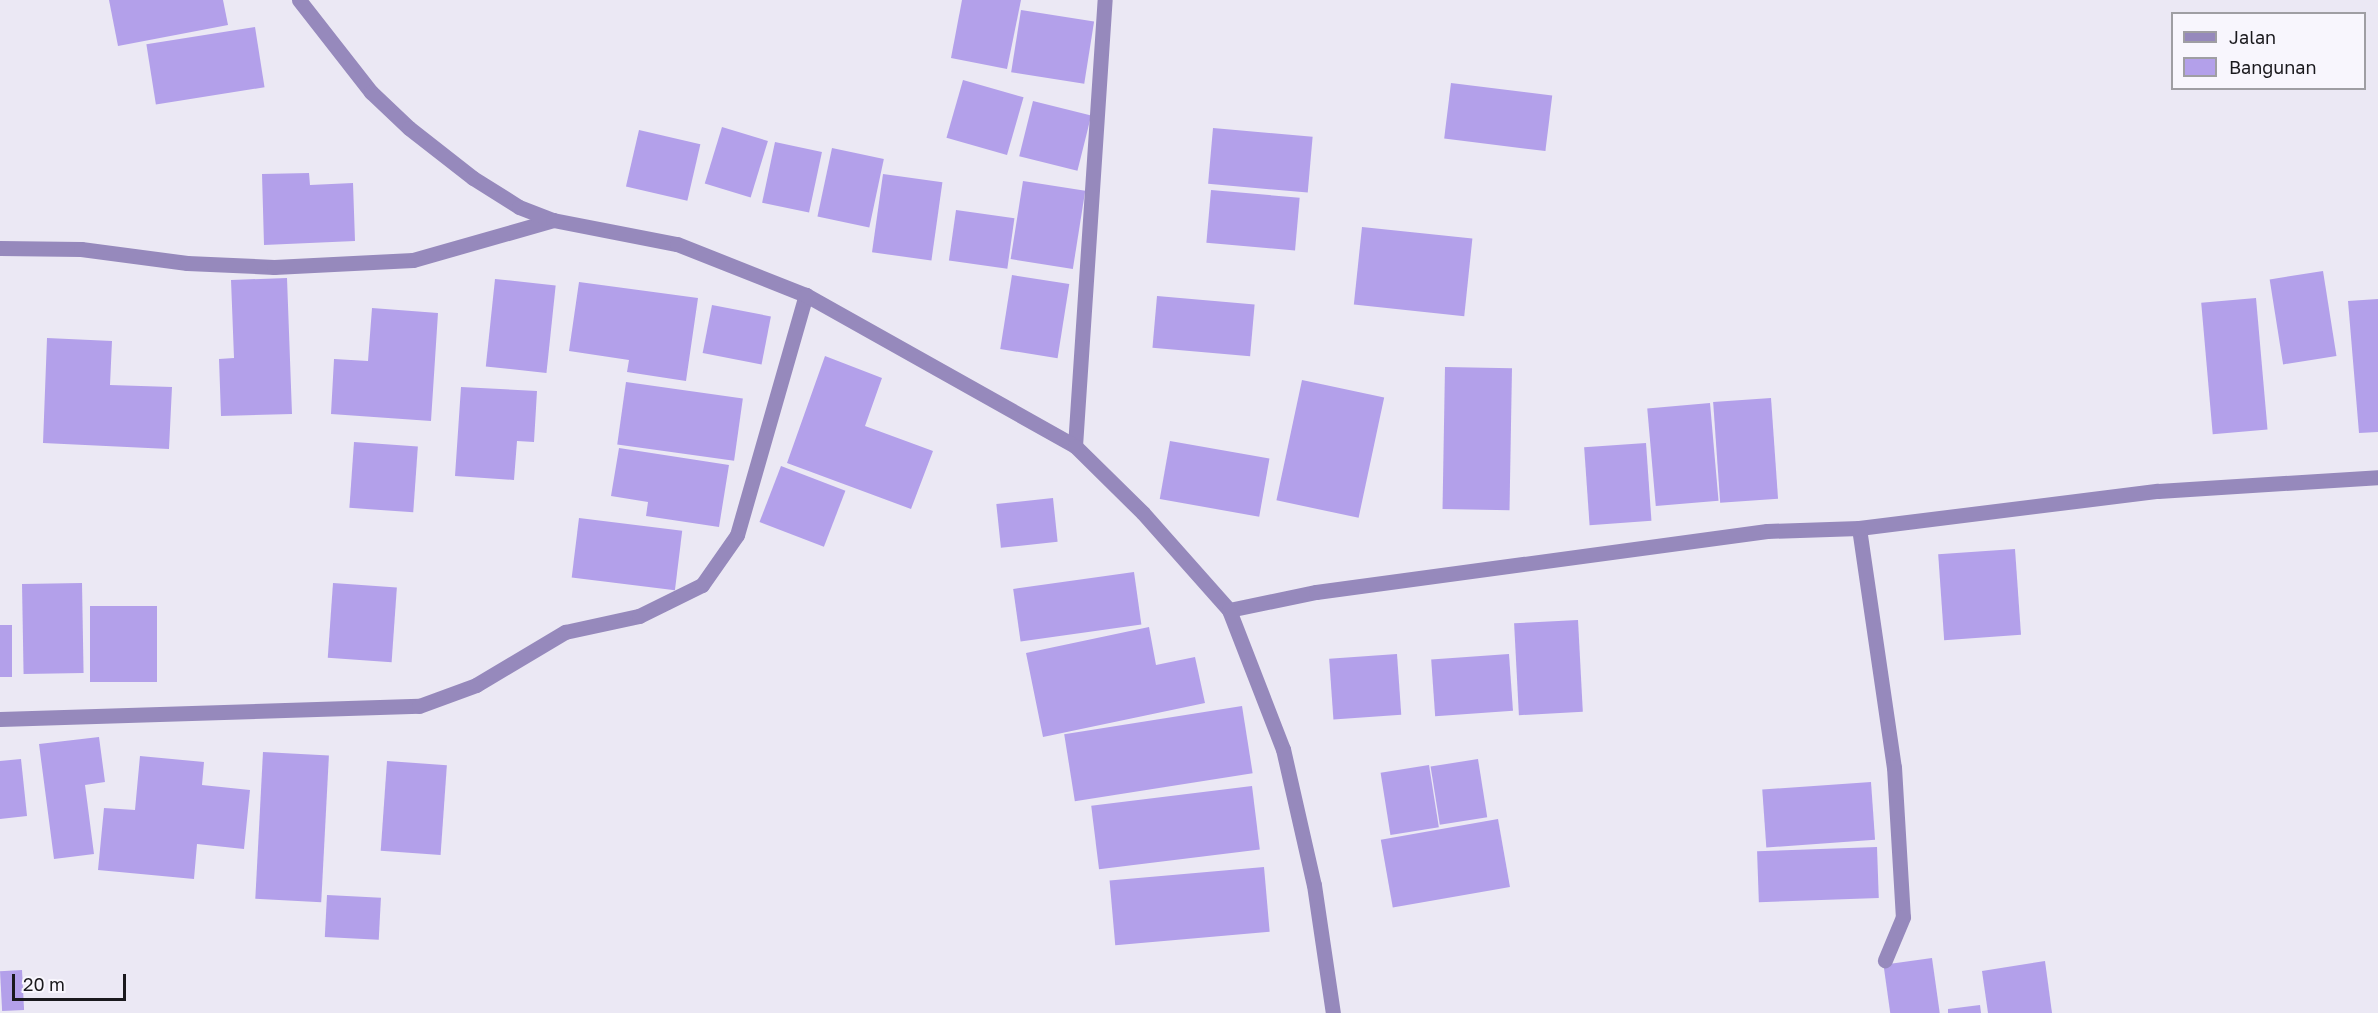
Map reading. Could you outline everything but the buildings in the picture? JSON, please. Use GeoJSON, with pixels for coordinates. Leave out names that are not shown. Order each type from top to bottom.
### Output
{"type":"FeatureCollection","features":[{"type":"Feature","properties":{"kind":"street"},"geometry":{"type":"LineString","coordinates":[[299,0],[371,92],[409,128],[473,178],[519,207],[552,220],[677,244],[806,295],[1075,446],[1143,513],[1229,610],[1283,748],[1314,885],[1333,1013]]}},
{"type":"Feature","properties":{"kind":"street"},"geometry":{"type":"LineString","coordinates":[[1075,446],[1105,0]]}},
{"type":"Feature","properties":{"kind":"street"},"geometry":{"type":"LineString","coordinates":[[0,248],[81,249],[187,263],[274,267],[412,260],[552,220]]}},
{"type":"Feature","properties":{"kind":"street"},"geometry":{"type":"LineString","coordinates":[[0,719],[419,706],[476,685],[565,632],[639,616],[702,585],[737,535],[806,295]]}},
{"type":"Feature","properties":{"kind":"street"},"geometry":{"type":"LineString","coordinates":[[1229,610],[1316,592],[1755,532],[1859,528],[2158,491],[2378,477]]}},
{"type":"Feature","properties":{"kind":"street"},"geometry":{"type":"LineString","coordinates":[[1859,528],[1894,767],[1903,916],[1885,960]]}}]}
